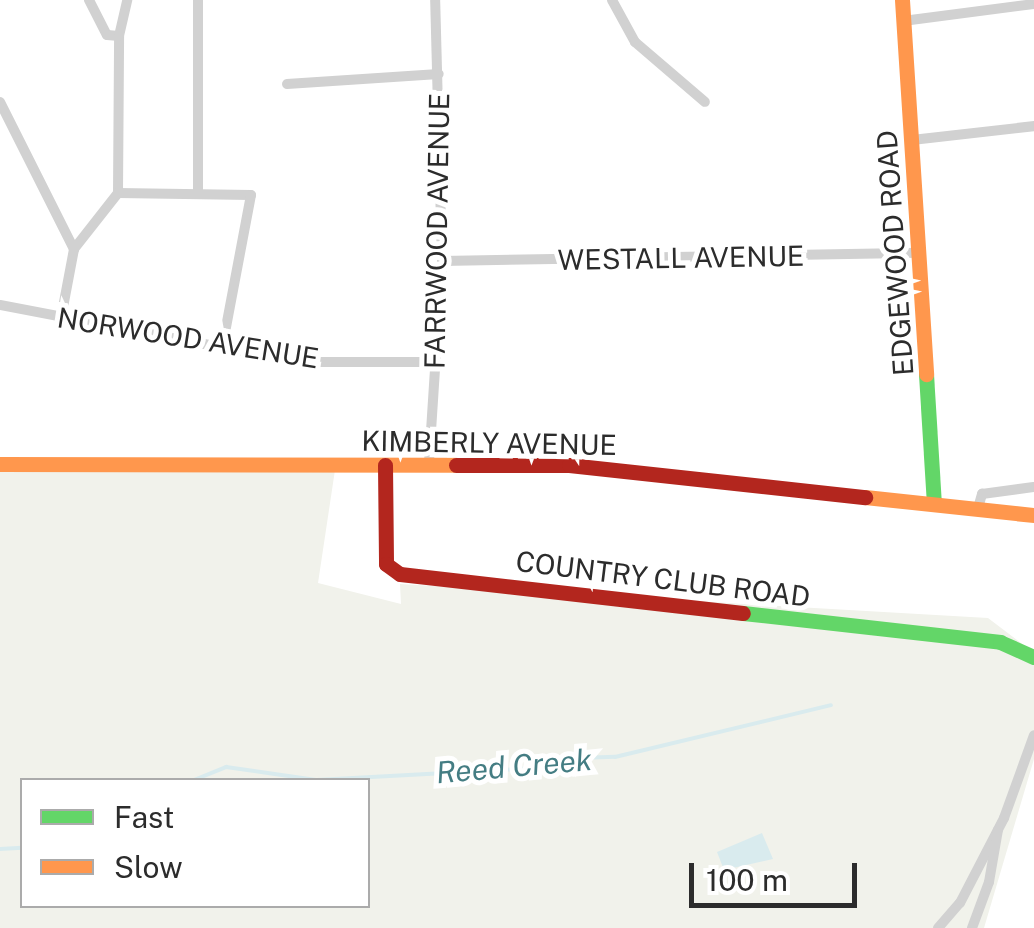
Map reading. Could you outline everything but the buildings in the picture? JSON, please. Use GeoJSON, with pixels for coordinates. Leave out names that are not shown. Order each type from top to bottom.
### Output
{"type":"FeatureCollection","features":[{"type":"Feature","properties":{"kind":"street"},"geometry":{"type":"LineString","coordinates":[[89,0],[107,35],[119,36]]}},
{"type":"Feature","properties":{"kind":"street"},"geometry":{"type":"LineString","coordinates":[[61,318],[74,249],[118,193],[119,36],[127,0]]}},
{"type":"Feature","properties":{"kind":"street"},"geometry":{"type":"LineString","coordinates":[[198,0],[198,192]]}},
{"type":"Feature","properties":{"kind":"street","name":"FARRWOOD AVENUE"},"geometry":{"type":"LineString","coordinates":[[429,462],[442,261],[435,0]]}},
{"type":"Feature","properties":{"kind":"street"},"geometry":{"type":"LineString","coordinates":[[612,0],[635,42],[705,102]]}},
{"type":"Feature","properties":{"kind":"street","name":"EDGEWOOD ROAD"},"geometry":{"type":"LineString","coordinates":[[902,0],[934,503]]}},
{"type":"Feature","properties":{"kind":"street"},"geometry":{"type":"LineString","coordinates":[[903,21],[1034,4]]}},
{"type":"Feature","properties":{"kind":"street"},"geometry":{"type":"LineString","coordinates":[[287,84],[439,74]]}},
{"type":"Feature","properties":{"kind":"street"},"geometry":{"type":"LineString","coordinates":[[0,102],[74,249]]}},
{"type":"Feature","properties":{"kind":"street"},"geometry":{"type":"LineString","coordinates":[[912,140],[1034,126]]}},
{"type":"Feature","properties":{"kind":"street"},"geometry":{"type":"LineString","coordinates":[[118,193],[251,195],[222,348]]}},
{"type":"Feature","properties":{"kind":"street","name":"WESTALL AVENUE"},"geometry":{"type":"LineString","coordinates":[[442,261],[921,253]]}},
{"type":"Feature","properties":{"kind":"street","name":"NORWOOD AVENUE"},"geometry":{"type":"LineString","coordinates":[[0,305],[299,362],[436,362]]}},
{"type":"Feature","properties":{"kind":"street","name":"KIMBERLY AVENUE"},"geometry":{"type":"LineString","coordinates":[[0,464],[570,465],[1034,515]]}},
{"type":"Feature","properties":{"kind":"street","name":"COUNTRY CLUB ROAD"},"geometry":{"type":"LineString","coordinates":[[385,465],[386,564],[400,574],[1000,642],[1034,657]]}},
{"type":"Feature","properties":{"kind":"street"},"geometry":{"type":"LineString","coordinates":[[978,508],[982,494],[1034,486]]}},
{"type":"Feature","properties":{"kind":"street"},"geometry":{"type":"LineString","coordinates":[[938,928],[960,903],[998,829],[1034,735]]}},
{"type":"Feature","properties":{"kind":"street"},"geometry":{"type":"LineString","coordinates":[[972,928],[990,882],[998,829]]}},
{"type":"Feature","properties":{"kind":"shaded area"},"geometry":{"type":"Polygon","coordinates":[[[0,470],[335,470],[318,583],[401,604],[400,584],[988,618],[1034,653],[1034,759],[984,928],[0,928],[0,470]]]}},
{"type":"Feature","properties":{"kind":"shaded area"},"geometry":{"type":"Polygon","coordinates":[[[762,833],[773,859],[724,870],[717,852],[762,833]]]}},
{"type":"Feature","properties":{"kind":"waterway","name":"Reed Creek"},"geometry":{"type":"LineString","coordinates":[[352,778],[571,766],[578,758],[615,757],[831,705]]}},
{"type":"Feature","properties":{"kind":"waterway","name":"Reed Creek"},"geometry":{"type":"LineString","coordinates":[[199,778],[226,767],[302,778]]}},
{"type":"Feature","properties":{"kind":"waterway","name":"Reed Creek"},"geometry":{"type":"LineString","coordinates":[[0,849],[20,848]]}},
{"type":"Feature","properties":{"kind":"traffic: fast"},"geometry":{"type":"LineString","coordinates":[[926,374],[934,503]]}},
{"type":"Feature","properties":{"kind":"traffic: fast"},"geometry":{"type":"LineString","coordinates":[[743,613],[1000,642],[1034,657]]}},
{"type":"Feature","properties":{"kind":"traffic: slow"},"geometry":{"type":"LineString","coordinates":[[902,0],[926,374]]}},
{"type":"Feature","properties":{"kind":"traffic: slow"},"geometry":{"type":"LineString","coordinates":[[0,464],[456,465]]}},
{"type":"Feature","properties":{"kind":"traffic: slow"},"geometry":{"type":"LineString","coordinates":[[865,497],[1034,515]]}},
{"type":"Feature","properties":{"kind":"traffic: jam"},"geometry":{"type":"LineString","coordinates":[[385,465],[386,564],[400,574],[743,613]]}},
{"type":"Feature","properties":{"kind":"traffic: jam"},"geometry":{"type":"LineString","coordinates":[[456,465],[569,465],[865,497]]}}]}
